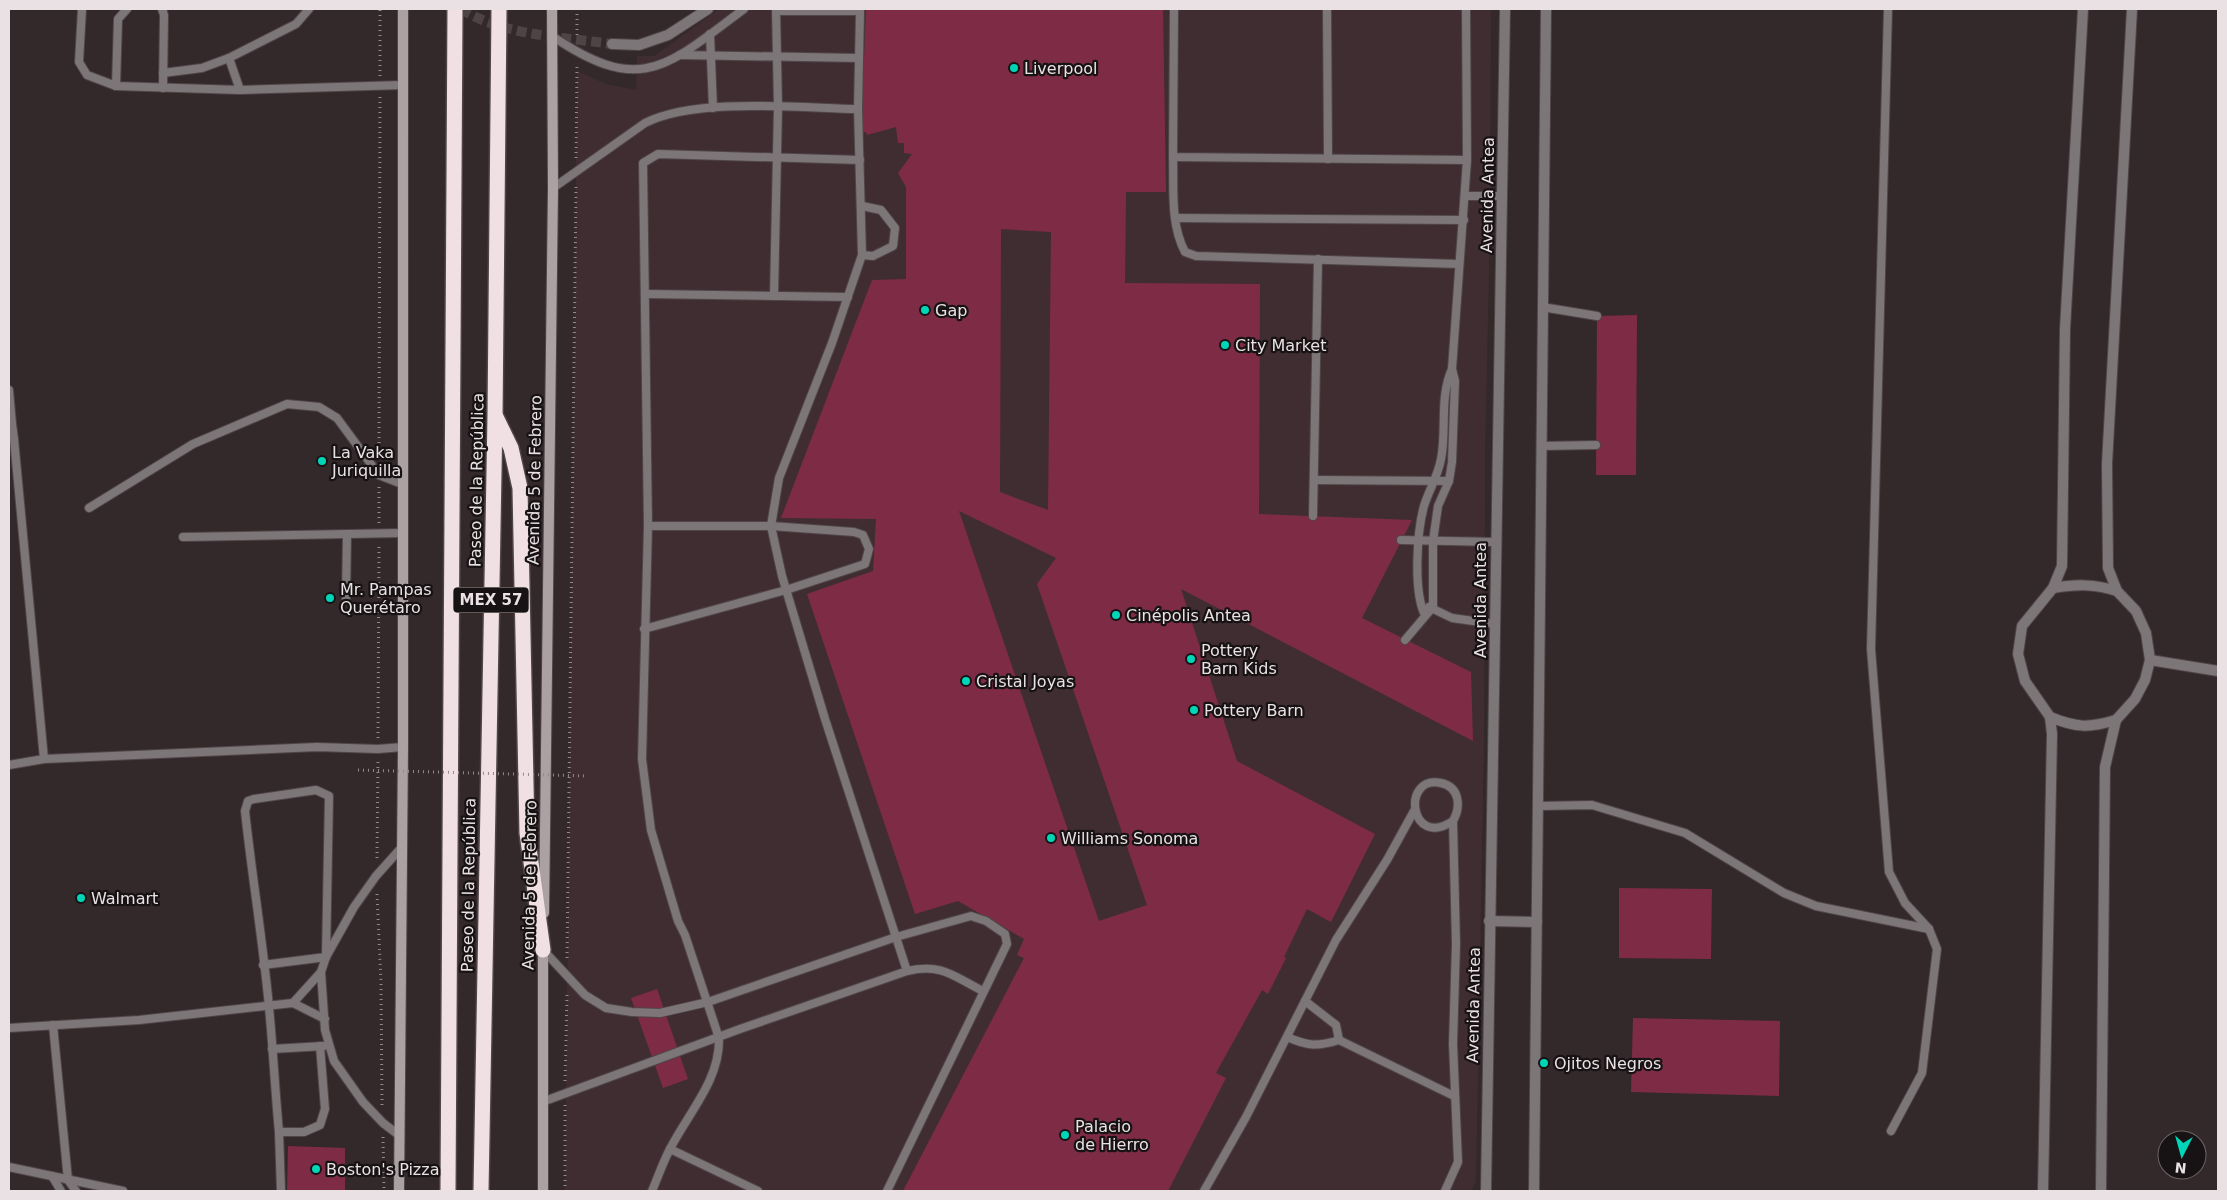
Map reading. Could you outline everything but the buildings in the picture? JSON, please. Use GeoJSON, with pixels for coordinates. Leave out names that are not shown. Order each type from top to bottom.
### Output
{"type":"FeatureCollection","features":[{"type":"Feature","properties":{"kind":"highway","name":"Paseo de la República"},"geometry":{"type":"LineString","coordinates":[[448,1191],[455,9]]}},
{"type":"Feature","properties":{"kind":"highway","name":"Paseo de la República"},"geometry":{"type":"LineString","coordinates":[[481,1191],[495,416],[499,9]]}},
{"type":"Feature","properties":{"kind":"highway"},"geometry":{"type":"LineString","coordinates":[[495,416],[511,448],[520,488],[527,833],[543,950]]}},
{"type":"Feature","properties":{"kind":"main road"},"geometry":{"type":"LineString","coordinates":[[399,1191],[404,747],[402,533],[403,9]]}},
{"type":"Feature","properties":{"kind":"main road","name":"Avenida 5 de Febrero"},"geometry":{"type":"LineString","coordinates":[[543,1191],[543,950],[552,188],[552,9]]}},
{"type":"Feature","properties":{"kind":"street"},"geometry":{"type":"LineString","coordinates":[[612,44],[639,45],[668,35],[708,9]]}},
{"type":"Feature","properties":{"kind":"street","name":"Avenida Antea"},"geometry":{"type":"LineString","coordinates":[[1486,1191],[1505,9]]}},
{"type":"Feature","properties":{"kind":"street"},"geometry":{"type":"LineString","coordinates":[[1534,1191],[1546,9]]}},
{"type":"Feature","properties":{"kind":"street"},"geometry":{"type":"LineString","coordinates":[[2083,9],[2065,329],[2062,566],[2053,588],[2022,626],[2018,654],[2025,682],[2050,717],[2071,726],[2094,726],[2116,720],[2136,700],[2145,680],[2150,660],[2146,633],[2136,611],[2118,591],[2108,568],[2108,464],[2132,9]]}},
{"type":"Feature","properties":{"kind":"street"},"geometry":{"type":"LineString","coordinates":[[2053,588],[2074,584],[2118,591]]}},
{"type":"Feature","properties":{"kind":"street"},"geometry":{"type":"LineString","coordinates":[[2150,660],[2218,671]]}},
{"type":"Feature","properties":{"kind":"street"},"geometry":{"type":"LineString","coordinates":[[2043,1191],[2052,744],[2050,717]]}},
{"type":"Feature","properties":{"kind":"street"},"geometry":{"type":"LineString","coordinates":[[2101,1191],[2105,767],[2116,720]]}},
{"type":"Feature","properties":{"kind":"street"},"geometry":{"type":"LineString","coordinates":[[1489,921],[1537,922]]}},
{"type":"Feature","properties":{"kind":"lane"},"geometry":{"type":"LineString","coordinates":[[82,9],[79,62],[87,75],[116,86],[240,90],[403,85]]}},
{"type":"Feature","properties":{"kind":"lane"},"geometry":{"type":"LineString","coordinates":[[116,86],[118,19],[127,9]]}},
{"type":"Feature","properties":{"kind":"lane"},"geometry":{"type":"LineString","coordinates":[[162,9],[164,15],[163,88]]}},
{"type":"Feature","properties":{"kind":"lane"},"geometry":{"type":"LineString","coordinates":[[163,74],[202,68],[229,58],[296,24],[309,9]]}},
{"type":"Feature","properties":{"kind":"lane"},"geometry":{"type":"LineString","coordinates":[[552,36],[578,54],[603,65],[637,71],[656,67],[680,55],[744,9]]}},
{"type":"Feature","properties":{"kind":"lane"},"geometry":{"type":"LineString","coordinates":[[1174,9],[1173,157],[1175,218],[1178,240],[1185,252],[1196,256],[1459,264]]}},
{"type":"Feature","properties":{"kind":"lane"},"geometry":{"type":"LineString","coordinates":[[1327,9],[1328,159]]}},
{"type":"Feature","properties":{"kind":"lane"},"geometry":{"type":"LineString","coordinates":[[1425,615],[1420,606],[1419,541],[1424,505],[1436,480],[1442,458],[1444,396],[1452,369],[1464,220],[1467,160],[1466,9]]}},
{"type":"Feature","properties":{"kind":"lane"},"geometry":{"type":"LineString","coordinates":[[1888,9],[1871,649],[1888,872],[1905,903],[1929,929],[1937,949],[1922,1073],[1890,1131]]}},
{"type":"Feature","properties":{"kind":"lane"},"geometry":{"type":"LineString","coordinates":[[774,296],[778,156],[776,10],[860,11],[858,109],[862,255],[848,298],[780,478],[771,526],[786,590],[825,719],[907,971]]}},
{"type":"Feature","properties":{"kind":"lane"},"geometry":{"type":"LineString","coordinates":[[710,34],[713,108]]}},
{"type":"Feature","properties":{"kind":"lane"},"geometry":{"type":"LineString","coordinates":[[680,55],[859,58]]}},
{"type":"Feature","properties":{"kind":"lane"},"geometry":{"type":"LineString","coordinates":[[229,58],[240,90]]}},
{"type":"Feature","properties":{"kind":"lane"},"geometry":{"type":"LineString","coordinates":[[552,188],[645,123],[660,115],[681,110],[713,108],[858,109]]}},
{"type":"Feature","properties":{"kind":"lane"},"geometry":{"type":"LineString","coordinates":[[652,1191],[670,1149],[714,1073],[720,1055],[719,1038],[708,1002],[678,921],[651,830],[642,759],[648,526],[646,294],[642,163],[658,154],[778,156],[860,160]]}},
{"type":"Feature","properties":{"kind":"lane"},"geometry":{"type":"LineString","coordinates":[[1173,157],[1467,160]]}},
{"type":"Feature","properties":{"kind":"lane"},"geometry":{"type":"LineString","coordinates":[[1465,196],[1502,196]]}},
{"type":"Feature","properties":{"kind":"lane"},"geometry":{"type":"LineString","coordinates":[[862,206],[881,210],[895,228],[893,246],[873,256],[862,255]]}},
{"type":"Feature","properties":{"kind":"lane"},"geometry":{"type":"LineString","coordinates":[[1175,218],[1464,220]]}},
{"type":"Feature","properties":{"kind":"lane"},"geometry":{"type":"LineString","coordinates":[[1313,516],[1318,259]]}},
{"type":"Feature","properties":{"kind":"lane"},"geometry":{"type":"LineString","coordinates":[[646,294],[848,298]]}},
{"type":"Feature","properties":{"kind":"lane"},"geometry":{"type":"LineString","coordinates":[[1542,307],[1597,316]]}},
{"type":"Feature","properties":{"kind":"lane"},"geometry":{"type":"LineString","coordinates":[[1405,640],[1433,607],[1433,541],[1438,506],[1449,480],[1455,381],[1452,369]]}},
{"type":"Feature","properties":{"kind":"lane"},"geometry":{"type":"LineString","coordinates":[[9,390],[10,424],[44,759]]}},
{"type":"Feature","properties":{"kind":"lane"},"geometry":{"type":"LineString","coordinates":[[89,508],[193,444],[287,404],[319,407],[337,418],[379,476],[402,484]]}},
{"type":"Feature","properties":{"kind":"lane"},"geometry":{"type":"LineString","coordinates":[[1541,446],[1596,444]]}},
{"type":"Feature","properties":{"kind":"lane"},"geometry":{"type":"LineString","coordinates":[[1314,480],[1449,480]]}},
{"type":"Feature","properties":{"kind":"lane"},"geometry":{"type":"LineString","coordinates":[[644,629],[786,590],[865,564],[869,557],[868,542],[863,535],[854,532],[771,526],[648,526]]}},
{"type":"Feature","properties":{"kind":"lane"},"geometry":{"type":"LineString","coordinates":[[183,537],[402,533]]}},
{"type":"Feature","properties":{"kind":"lane"},"geometry":{"type":"LineString","coordinates":[[346,598],[347,534]]}},
{"type":"Feature","properties":{"kind":"lane"},"geometry":{"type":"LineString","coordinates":[[1402,540],[1495,542]]}},
{"type":"Feature","properties":{"kind":"lane"},"geometry":{"type":"LineString","coordinates":[[1420,606],[1433,607],[1452,618],[1495,624]]}},
{"type":"Feature","properties":{"kind":"lane"},"geometry":{"type":"LineString","coordinates":[[9,765],[44,759],[317,746],[378,749],[404,747]]}},
{"type":"Feature","properties":{"kind":"lane"},"geometry":{"type":"LineString","coordinates":[[1204,1191],[1246,1117],[1336,940],[1387,860],[1414,811],[1417,793],[1423,787],[1432,783],[1441,783],[1450,787],[1456,794],[1459,803],[1458,813],[1453,820],[1445,826],[1436,828],[1426,826],[1419,820],[1414,811]]}},
{"type":"Feature","properties":{"kind":"lane"},"geometry":{"type":"LineString","coordinates":[[281,1191],[279,1132],[269,1006],[245,811],[248,801],[316,790],[329,796],[326,957]]}},
{"type":"Feature","properties":{"kind":"lane"},"geometry":{"type":"LineString","coordinates":[[1538,806],[1592,805],[1685,833],[1784,893],[1816,906],[1929,929]]}},
{"type":"Feature","properties":{"kind":"lane"},"geometry":{"type":"LineString","coordinates":[[1445,1191],[1458,1162],[1454,1096],[1456,944],[1453,820]]}},
{"type":"Feature","properties":{"kind":"lane"},"geometry":{"type":"LineString","coordinates":[[279,1132],[304,1132],[320,1125],[325,1109],[324,1019],[321,972],[326,957],[354,907],[376,876],[402,847]]}},
{"type":"Feature","properties":{"kind":"lane"},"geometry":{"type":"LineString","coordinates":[[543,950],[585,995],[606,1008],[632,1012],[660,1013],[708,1002],[896,937],[971,916],[998,928],[1006,934],[1007,944],[887,1191]]}},
{"type":"Feature","properties":{"kind":"lane"},"geometry":{"type":"LineString","coordinates":[[263,965],[326,957]]}},
{"type":"Feature","properties":{"kind":"lane"},"geometry":{"type":"LineString","coordinates":[[542,1102],[907,971],[926,967],[937,968],[983,991]]}},
{"type":"Feature","properties":{"kind":"lane"},"geometry":{"type":"LineString","coordinates":[[293,1003],[321,972]]}},
{"type":"Feature","properties":{"kind":"lane"},"geometry":{"type":"LineString","coordinates":[[1305,1001],[1336,1025],[1339,1040]]}},
{"type":"Feature","properties":{"kind":"lane"},"geometry":{"type":"LineString","coordinates":[[9,1028],[139,1020],[293,1003],[324,1019]]}},
{"type":"Feature","properties":{"kind":"lane"},"geometry":{"type":"LineString","coordinates":[[54,1025],[68,1180],[76,1191]]}},
{"type":"Feature","properties":{"kind":"lane"},"geometry":{"type":"LineString","coordinates":[[1286,1037],[1307,1045],[1325,1045],[1339,1040],[1454,1096]]}},
{"type":"Feature","properties":{"kind":"lane"},"geometry":{"type":"LineString","coordinates":[[324,1045],[363,1102],[382,1123],[400,1136]]}},
{"type":"Feature","properties":{"kind":"lane"},"geometry":{"type":"LineString","coordinates":[[272,1049],[324,1045]]}},
{"type":"Feature","properties":{"kind":"lane"},"geometry":{"type":"LineString","coordinates":[[670,1149],[758,1191]]}},
{"type":"Feature","properties":{"kind":"lane"},"geometry":{"type":"LineString","coordinates":[[9,1167],[124,1191]]}},
{"type":"Feature","properties":{"kind":"lane"},"geometry":{"type":"LineString","coordinates":[[52,1176],[62,1191]]}},
{"type":"Feature","properties":{"kind":"lane"},"geometry":{"type":"LineString","coordinates":[[83,1183],[89,1191]]}},
{"type":"Feature","properties":{"kind":"path"},"geometry":{"type":"LineString","coordinates":[[380,9],[376,876],[381,982],[384,1191]]}},
{"type":"Feature","properties":{"kind":"path"},"geometry":{"type":"LineString","coordinates":[[565,1191],[577,71]]}},
{"type":"Feature","properties":{"kind":"path"},"geometry":{"type":"LineString","coordinates":[[358,770],[588,776]]}},
{"type":"Feature","properties":{"kind":"shaded area"},"geometry":{"type":"Polygon","coordinates":[[[719,9],[1491,9],[1490,229],[1485,453],[1484,740],[1476,1181],[1471,1191],[565,1191],[577,71],[606,84],[636,90],[637,56],[654,56],[719,9]]]}},
{"type":"Feature","properties":{"kind":"tunnel"},"geometry":{"type":"LineString","coordinates":[[461,9],[478,18],[515,30],[612,44]]}},
{"type":"Feature","properties":{"kind":"place","name":"Liverpool"},"geometry":{"type":"Point","coordinates":[1014,68]}},
{"type":"Feature","properties":{"kind":"place","name":"Gap"},"geometry":{"type":"Point","coordinates":[925,310]}},
{"type":"Feature","properties":{"kind":"place","name":"City Market"},"geometry":{"type":"Point","coordinates":[1225,345]}},
{"type":"Feature","properties":{"kind":"place","name":"La Vaka Juriquilla"},"geometry":{"type":"Point","coordinates":[322,461]}},
{"type":"Feature","properties":{"kind":"place","name":"Mr. Pampas Querétaro"},"geometry":{"type":"Point","coordinates":[330,598]}},
{"type":"Feature","properties":{"kind":"place","name":"Cinépolis Antea"},"geometry":{"type":"Point","coordinates":[1116,615]}},
{"type":"Feature","properties":{"kind":"place","name":"Pottery Barn Kids"},"geometry":{"type":"Point","coordinates":[1191,659]}},
{"type":"Feature","properties":{"kind":"place","name":"Cristal Joyas"},"geometry":{"type":"Point","coordinates":[966,681]}},
{"type":"Feature","properties":{"kind":"place","name":"Pottery Barn"},"geometry":{"type":"Point","coordinates":[1194,710]}},
{"type":"Feature","properties":{"kind":"place","name":"Williams Sonoma"},"geometry":{"type":"Point","coordinates":[1051,838]}},
{"type":"Feature","properties":{"kind":"place","name":"Walmart"},"geometry":{"type":"Point","coordinates":[81,898]}},
{"type":"Feature","properties":{"kind":"place","name":"Ojitos Negros"},"geometry":{"type":"Point","coordinates":[1544,1063]}},
{"type":"Feature","properties":{"kind":"place","name":"Palacio de Hierro"},"geometry":{"type":"Point","coordinates":[1065,1135]}},
{"type":"Feature","properties":{"kind":"place","name":"Boston's Pizza"},"geometry":{"type":"Point","coordinates":[316,1169]}}]}
